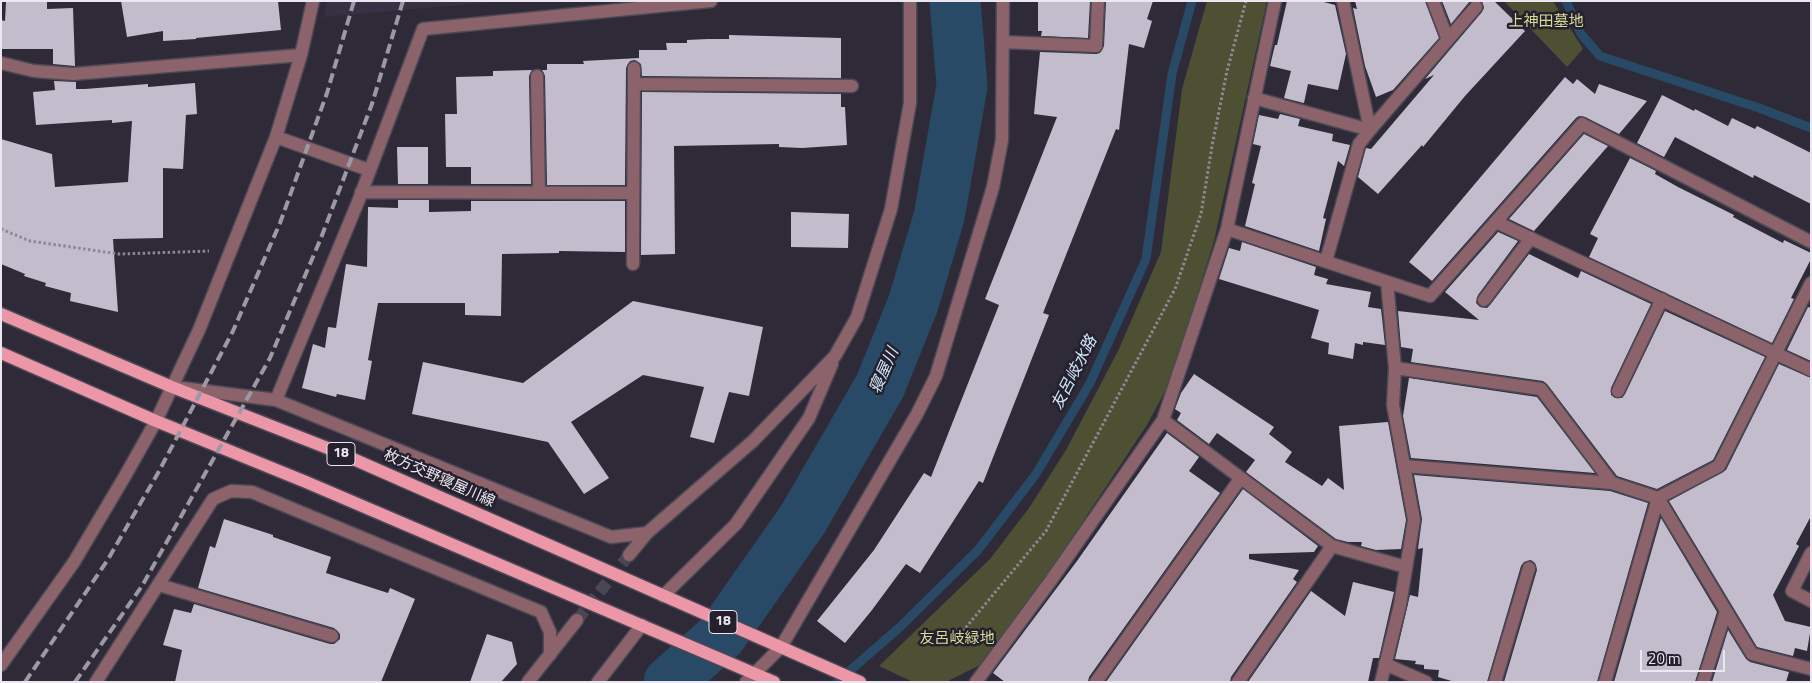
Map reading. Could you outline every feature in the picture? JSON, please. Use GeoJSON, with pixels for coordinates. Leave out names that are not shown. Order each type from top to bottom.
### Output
{"type":"FeatureCollection","features":[{"type":"Feature","properties":{"kind":"main road","name":"枚方交野寝屋川線"},"geometry":{"type":"LineString","coordinates":[[1,314],[172,387],[334,451],[860,682]]}},
{"type":"Feature","properties":{"kind":"main road","name":"18"},"geometry":{"type":"LineString","coordinates":[[1,353],[156,421],[306,482],[740,667],[751,678],[774,682]]}},
{"type":"Feature","properties":{"kind":"street"},"geometry":{"type":"LineString","coordinates":[[1,666],[74,562],[156,421],[199,330],[276,137],[301,55],[313,1]]}},
{"type":"Feature","properties":{"kind":"street"},"geometry":{"type":"LineString","coordinates":[[276,400],[361,192],[423,29],[711,1]]}},
{"type":"Feature","properties":{"kind":"street"},"geometry":{"type":"LineString","coordinates":[[664,596],[736,524],[809,418],[835,356],[857,317],[891,209],[910,103],[910,1]]}},
{"type":"Feature","properties":{"kind":"street"},"geometry":{"type":"LineString","coordinates":[[751,678],[781,647],[918,414],[936,376],[993,187],[1002,140],[1002,1]]}},
{"type":"Feature","properties":{"kind":"street"},"geometry":{"type":"LineString","coordinates":[[1002,42],[1096,46],[1098,1]]}},
{"type":"Feature","properties":{"kind":"street"},"geometry":{"type":"LineString","coordinates":[[976,682],[1052,580],[1163,420],[1226,228],[1275,1]]}},
{"type":"Feature","properties":{"kind":"street"},"geometry":{"type":"LineString","coordinates":[[1343,1],[1370,130]]}},
{"type":"Feature","properties":{"kind":"street"},"geometry":{"type":"LineString","coordinates":[[1433,1],[1448,40]]}},
{"type":"Feature","properties":{"kind":"street"},"geometry":{"type":"LineString","coordinates":[[1326,261],[1359,144],[1476,7]]}},
{"type":"Feature","properties":{"kind":"street"},"geometry":{"type":"LineString","coordinates":[[1,63],[34,71],[72,74],[301,55]]}},
{"type":"Feature","properties":{"kind":"street"},"geometry":{"type":"LineString","coordinates":[[633,264],[634,68]]}},
{"type":"Feature","properties":{"kind":"street"},"geometry":{"type":"LineString","coordinates":[[537,76],[539,193]]}},
{"type":"Feature","properties":{"kind":"street"},"geometry":{"type":"LineString","coordinates":[[634,84],[852,86]]}},
{"type":"Feature","properties":{"kind":"street"},"geometry":{"type":"LineString","coordinates":[[1254,98],[1370,130]]}},
{"type":"Feature","properties":{"kind":"street"},"geometry":{"type":"LineString","coordinates":[[1226,228],[1430,296],[1582,124],[1811,242]]}},
{"type":"Feature","properties":{"kind":"street"},"geometry":{"type":"LineString","coordinates":[[276,137],[369,170]]}},
{"type":"Feature","properties":{"kind":"street"},"geometry":{"type":"LineString","coordinates":[[361,192],[633,193]]}},
{"type":"Feature","properties":{"kind":"street"},"geometry":{"type":"LineString","coordinates":[[1496,222],[1811,370]]}},
{"type":"Feature","properties":{"kind":"street"},"geometry":{"type":"LineString","coordinates":[[1484,300],[1531,238]]}},
{"type":"Feature","properties":{"kind":"street"},"geometry":{"type":"LineString","coordinates":[[1381,682],[1400,605],[1414,520],[1393,405],[1395,368],[1387,282]]}},
{"type":"Feature","properties":{"kind":"street"},"geometry":{"type":"LineString","coordinates":[[1606,682],[1658,498],[1719,466],[1811,283]]}},
{"type":"Feature","properties":{"kind":"street"},"geometry":{"type":"LineString","coordinates":[[1618,392],[1662,299]]}},
{"type":"Feature","properties":{"kind":"street"},"geometry":{"type":"LineString","coordinates":[[629,555],[647,532],[753,441],[835,356]]}},
{"type":"Feature","properties":{"kind":"street"},"geometry":{"type":"LineString","coordinates":[[1395,368],[1541,389],[1612,484]]}},
{"type":"Feature","properties":{"kind":"street"},"geometry":{"type":"LineString","coordinates":[[172,387],[276,400],[611,537],[647,532]]}},
{"type":"Feature","properties":{"kind":"street"},"geometry":{"type":"LineString","coordinates":[[1163,420],[1332,546],[1406,566]]}},
{"type":"Feature","properties":{"kind":"street"},"geometry":{"type":"LineString","coordinates":[[1404,466],[1612,484],[1658,498],[1752,654],[1811,669]]}},
{"type":"Feature","properties":{"kind":"street"},"geometry":{"type":"LineString","coordinates":[[1096,682],[1240,479]]}},
{"type":"Feature","properties":{"kind":"street"},"geometry":{"type":"LineString","coordinates":[[98,681],[213,499],[231,491],[252,492],[541,612],[550,632],[550,655]]}},
{"type":"Feature","properties":{"kind":"street"},"geometry":{"type":"LineString","coordinates":[[1238,682],[1332,546]]}},
{"type":"Feature","properties":{"kind":"street"},"geometry":{"type":"LineString","coordinates":[[1811,553],[1792,591],[1811,601]]}},
{"type":"Feature","properties":{"kind":"street"},"geometry":{"type":"LineString","coordinates":[[1495,682],[1529,568]]}},
{"type":"Feature","properties":{"kind":"street"},"geometry":{"type":"LineString","coordinates":[[159,585],[332,636]]}},
{"type":"Feature","properties":{"kind":"street"},"geometry":{"type":"LineString","coordinates":[[1703,682],[1726,611]]}},
{"type":"Feature","properties":{"kind":"street"},"geometry":{"type":"LineString","coordinates":[[528,682],[577,620]]}},
{"type":"Feature","properties":{"kind":"street"},"geometry":{"type":"LineString","coordinates":[[598,682],[647,627]]}},
{"type":"Feature","properties":{"kind":"street"},"geometry":{"type":"LineString","coordinates":[[1385,664],[1426,682]]}},
{"type":"Feature","properties":{"kind":"path"},"geometry":{"type":"LineString","coordinates":[[953,643],[1046,531],[1175,288],[1201,214],[1227,71],[1246,1]]}},
{"type":"Feature","properties":{"kind":"path"},"geometry":{"type":"LineString","coordinates":[[1,228],[30,242],[119,254],[231,250]]}},
{"type":"Feature","properties":{"kind":"shaded area"},"geometry":{"type":"Polygon","coordinates":[[[327,1],[505,1],[324,17],[327,1]]]}},
{"type":"Feature","properties":{"kind":"green space","name":"友呂岐緑地"},"geometry":{"type":"Polygon","coordinates":[[[1207,1],[1267,1],[1214,241],[1171,380],[1147,425],[1048,574],[980,665],[946,682],[913,682],[879,666],[990,559],[1029,508],[1066,450],[1118,351],[1161,252],[1182,89],[1207,1]]]}},
{"type":"Feature","properties":{"kind":"green space","name":"上神田墓地"},"geometry":{"type":"Polygon","coordinates":[[[1504,1],[1553,1],[1583,49],[1567,67],[1504,1]]]}},
{"type":"Feature","properties":{"kind":"building"},"geometry":{"type":"Polygon","coordinates":[[[121,1],[278,1],[281,30],[163,41],[163,31],[127,37],[121,1]]]}},
{"type":"Feature","properties":{"kind":"building"},"geometry":{"type":"Polygon","coordinates":[[[1038,1],[1090,1],[1088,38],[1041,36],[1042,31],[1038,31],[1038,1]]]}},
{"type":"Feature","properties":{"kind":"building"},"geometry":{"type":"Polygon","coordinates":[[[1106,1],[1153,1],[1147,19],[1152,21],[1144,48],[1129,44],[1119,130],[1116,129],[1043,313],[1049,315],[983,483],[979,481],[920,573],[906,564],[845,643],[817,621],[874,550],[924,473],[931,477],[999,305],[985,299],[1057,117],[1034,114],[1040,52],[1100,53],[1104,46],[1106,1]]]}},
{"type":"Feature","properties":{"kind":"building"},"geometry":{"type":"Polygon","coordinates":[[[1287,1],[1320,1],[1335,5],[1346,54],[1338,90],[1308,84],[1304,103],[1284,98],[1291,71],[1270,66],[1287,1]]]}},
{"type":"Feature","properties":{"kind":"building"},"geometry":{"type":"Polygon","coordinates":[[[1355,1],[1425,1],[1439,38],[1393,90],[1376,97],[1365,66],[1353,8],[1357,9],[1355,1]]]}},
{"type":"Feature","properties":{"kind":"building"},"geometry":{"type":"Polygon","coordinates":[[[1442,1],[1470,1],[1451,24],[1442,1]]]}},
{"type":"Feature","properties":{"kind":"building"},"geometry":{"type":"Polygon","coordinates":[[[1482,1],[1494,1],[1525,31],[1465,96],[1423,147],[1422,145],[1378,194],[1358,177],[1366,148],[1371,149],[1434,75],[1425,79],[1482,12],[1484,8],[1482,1]]]}},
{"type":"Feature","properties":{"kind":"building"},"geometry":{"type":"Polygon","coordinates":[[[6,2],[47,2],[47,9],[73,8],[75,66],[53,64],[53,49],[1,49],[1,20],[5,21],[6,2]]]}},
{"type":"Feature","properties":{"kind":"building"},"geometry":{"type":"Polygon","coordinates":[[[729,35],[841,38],[841,78],[642,76],[641,64],[635,60],[630,61],[626,68],[625,185],[547,185],[545,76],[542,70],[547,70],[547,64],[584,64],[583,61],[639,58],[639,50],[667,50],[666,43],[687,43],[687,40],[729,39],[729,35]]]}},
{"type":"Feature","properties":{"kind":"building"},"geometry":{"type":"Polygon","coordinates":[[[532,70],[529,76],[531,184],[471,184],[471,167],[446,167],[445,114],[457,114],[456,77],[493,76],[493,71],[532,70]]]}},
{"type":"Feature","properties":{"kind":"building"},"geometry":{"type":"Polygon","coordinates":[[[1565,77],[1573,84],[1577,79],[1595,94],[1599,84],[1647,101],[1619,134],[1585,117],[1579,116],[1576,118],[1432,281],[1409,262],[1565,77]]]}},
{"type":"Feature","properties":{"kind":"building"},"geometry":{"type":"Polygon","coordinates":[[[54,81],[76,82],[76,89],[148,84],[148,87],[195,83],[197,114],[186,115],[183,169],[163,168],[163,238],[113,239],[118,312],[70,301],[71,293],[45,286],[46,283],[24,276],[25,274],[1,264],[1,139],[52,154],[55,187],[128,182],[132,121],[112,123],[112,120],[36,125],[33,92],[55,90],[54,81]]]}},
{"type":"Feature","properties":{"kind":"building"},"geometry":{"type":"Polygon","coordinates":[[[642,92],[841,94],[841,107],[845,107],[847,145],[802,148],[779,147],[779,144],[674,146],[675,254],[641,255],[642,92]]]}},
{"type":"Feature","properties":{"kind":"building"},"geometry":{"type":"Polygon","coordinates":[[[1662,95],[1728,126],[1732,118],[1755,129],[1757,126],[1811,153],[1811,204],[1754,175],[1753,178],[1675,137],[1664,157],[1637,143],[1662,95]]]}},
{"type":"Feature","properties":{"kind":"building"},"geometry":{"type":"Polygon","coordinates":[[[1280,114],[1300,119],[1298,126],[1333,134],[1332,141],[1350,145],[1344,166],[1338,161],[1323,218],[1326,219],[1319,251],[1245,226],[1255,184],[1252,183],[1261,146],[1253,144],[1259,115],[1278,119],[1280,114]]]}},
{"type":"Feature","properties":{"kind":"building"},"geometry":{"type":"Polygon","coordinates":[[[1584,134],[1608,146],[1534,231],[1509,219],[1584,134]]]}},
{"type":"Feature","properties":{"kind":"building"},"geometry":{"type":"Polygon","coordinates":[[[397,147],[428,147],[428,184],[398,184],[397,147]]]}},
{"type":"Feature","properties":{"kind":"building"},"geometry":{"type":"Polygon","coordinates":[[[1630,158],[1656,171],[1655,174],[1678,187],[1734,215],[1733,217],[1783,243],[1784,240],[1811,253],[1811,259],[1791,298],[1794,299],[1772,343],[1589,257],[1598,238],[1590,234],[1630,158]]]}},
{"type":"Feature","properties":{"kind":"building"},"geometry":{"type":"Polygon","coordinates":[[[398,200],[429,200],[429,212],[471,211],[471,201],[625,201],[625,252],[559,251],[559,253],[502,254],[501,316],[465,315],[465,303],[378,303],[368,360],[372,361],[365,400],[337,394],[336,397],[302,388],[313,344],[325,348],[328,327],[336,328],[346,264],[367,267],[368,207],[398,208],[398,200]]]}},
{"type":"Feature","properties":{"kind":"building"},"geometry":{"type":"Polygon","coordinates":[[[791,212],[849,214],[848,248],[791,247],[791,212]]]}},
{"type":"Feature","properties":{"kind":"building"},"geometry":{"type":"Polygon","coordinates":[[[1498,232],[1518,241],[1478,295],[1476,303],[1480,307],[1487,308],[1490,305],[1529,254],[1578,278],[1581,271],[1651,304],[1611,388],[1611,395],[1615,398],[1622,398],[1625,394],[1665,311],[1765,357],[1713,460],[1657,489],[1617,476],[1543,381],[1411,362],[1413,349],[1401,347],[1398,311],[1479,320],[1445,292],[1498,232]]]}},
{"type":"Feature","properties":{"kind":"building"},"geometry":{"type":"Polygon","coordinates":[[[1242,242],[1316,267],[1314,275],[1328,279],[1326,284],[1371,292],[1368,307],[1381,309],[1385,345],[1363,342],[1363,345],[1355,343],[1353,359],[1328,354],[1329,343],[1311,338],[1319,310],[1219,279],[1229,248],[1240,251],[1242,242]]]}},
{"type":"Feature","properties":{"kind":"building"},"geometry":{"type":"Polygon","coordinates":[[[633,301],[763,327],[749,396],[729,392],[714,443],[690,437],[704,387],[643,375],[571,422],[609,478],[584,494],[548,442],[412,414],[423,362],[523,383],[633,301]]]}},
{"type":"Feature","properties":{"kind":"building"},"geometry":{"type":"Polygon","coordinates":[[[1808,307],[1811,308],[1811,361],[1787,350],[1808,307]]]}},
{"type":"Feature","properties":{"kind":"building"},"geometry":{"type":"Polygon","coordinates":[[[1779,364],[1811,378],[1811,516],[1796,544],[1799,546],[1773,595],[1785,621],[1811,627],[1807,651],[1795,648],[1793,656],[1757,647],[1669,501],[1726,470],[1779,364]]]}},
{"type":"Feature","properties":{"kind":"building"},"geometry":{"type":"Polygon","coordinates":[[[1194,374],[1274,427],[1269,434],[1292,452],[1285,462],[1322,486],[1328,478],[1344,490],[1339,426],[1388,422],[1406,520],[1401,549],[1376,550],[1361,546],[1362,542],[1348,542],[1336,539],[1246,472],[1255,460],[1217,433],[1209,444],[1177,420],[1181,413],[1175,409],[1181,393],[1194,374]]]}},
{"type":"Feature","properties":{"kind":"building"},"geometry":{"type":"Polygon","coordinates":[[[1409,378],[1537,397],[1595,473],[1411,458],[1403,416],[1409,378]]]}},
{"type":"Feature","properties":{"kind":"building"},"geometry":{"type":"Polygon","coordinates":[[[1167,433],[1199,457],[1189,471],[1220,493],[1089,677],[1088,682],[1005,682],[993,673],[1077,561],[1167,433]]]}},
{"type":"Feature","properties":{"kind":"building"},"geometry":{"type":"Polygon","coordinates":[[[1414,475],[1610,491],[1648,503],[1597,682],[1504,682],[1537,570],[1535,563],[1531,560],[1524,562],[1521,566],[1487,682],[1455,682],[1438,677],[1439,670],[1424,669],[1424,665],[1415,664],[1416,661],[1395,659],[1410,595],[1418,597],[1423,548],[1418,549],[1422,519],[1414,475]]]}},
{"type":"Feature","properties":{"kind":"building"},"geometry":{"type":"Polygon","coordinates":[[[1243,489],[1318,546],[1314,552],[1249,554],[1249,559],[1299,570],[1293,579],[1297,582],[1231,677],[1230,682],[1106,682],[1243,489]]]}},
{"type":"Feature","properties":{"kind":"building"},"geometry":{"type":"Polygon","coordinates":[[[1661,518],[1717,612],[1695,682],[1614,682],[1661,518]]]}},
{"type":"Feature","properties":{"kind":"building"},"geometry":{"type":"Polygon","coordinates":[[[224,519],[331,557],[326,573],[388,593],[390,588],[415,599],[381,682],[175,682],[182,650],[163,645],[174,609],[191,613],[194,604],[330,644],[334,644],[340,639],[340,634],[334,628],[198,588],[210,546],[215,548],[224,519]]]}},
{"type":"Feature","properties":{"kind":"building"},"geometry":{"type":"Polygon","coordinates":[[[1353,582],[1394,592],[1379,658],[1373,658],[1368,682],[1248,682],[1311,591],[1345,616],[1353,582]]]}},
{"type":"Feature","properties":{"kind":"building"},"geometry":{"type":"Polygon","coordinates":[[[1728,630],[1746,659],[1750,662],[1789,672],[1786,682],[1712,682],[1728,630]]]}},
{"type":"Feature","properties":{"kind":"building"},"geometry":{"type":"Polygon","coordinates":[[[487,634],[512,642],[517,664],[501,682],[470,682],[487,634]]]}},
{"type":"Feature","properties":{"kind":"waterway","name":"寝屋川"},"geometry":{"type":"LineString","coordinates":[[669,682],[721,636],[803,519],[880,386],[913,304],[939,217],[962,86],[955,1]]}},
{"type":"Feature","properties":{"kind":"waterway","name":"友呂岐水路"},"geometry":{"type":"LineString","coordinates":[[837,682],[900,627],[978,550],[1036,474],[1090,383],[1146,259],[1172,74],[1192,1]]}},
{"type":"Feature","properties":{"kind":"waterway"},"geometry":{"type":"LineString","coordinates":[[1566,1],[1581,34],[1600,56],[1759,108],[1811,128]]}},
{"type":"Feature","properties":{"kind":"tunnel"},"geometry":{"type":"LineString","coordinates":[[577,620],[629,555]]}},
{"type":"Feature","properties":{"kind":"railway"},"geometry":{"type":"LineString","coordinates":[[25,682],[107,561],[158,473],[233,331],[280,223],[327,93],[354,1]]}},
{"type":"Feature","properties":{"kind":"railway"},"geometry":{"type":"LineString","coordinates":[[75,682],[142,586],[270,358],[321,238],[372,104],[403,1]]}}]}
